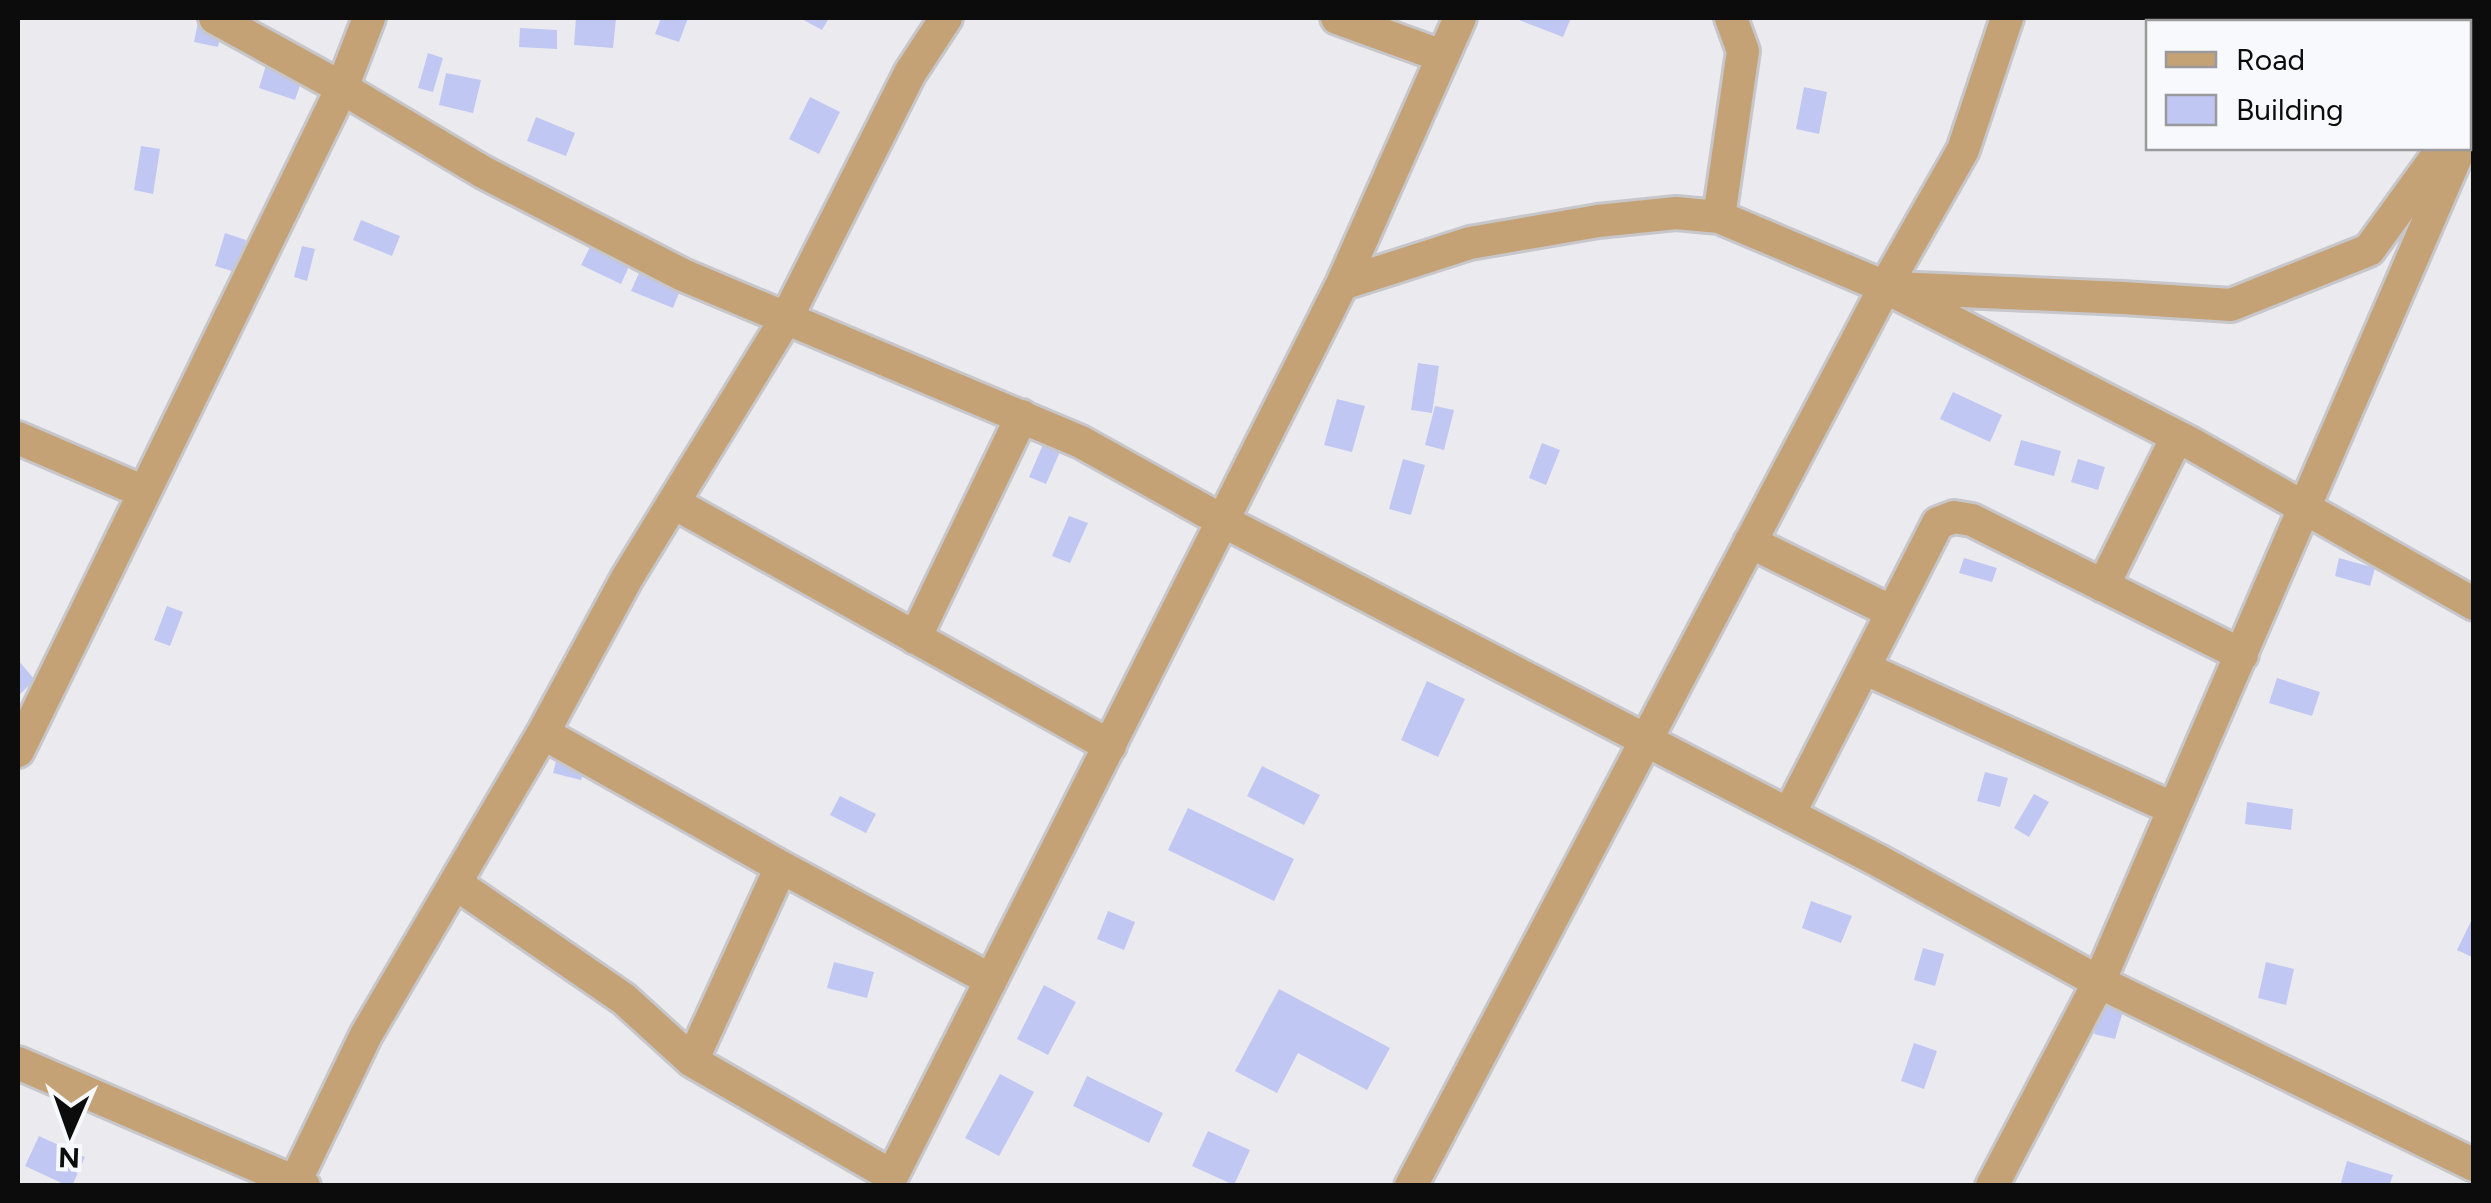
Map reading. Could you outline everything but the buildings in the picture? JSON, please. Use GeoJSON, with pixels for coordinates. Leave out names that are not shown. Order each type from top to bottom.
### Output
{"type":"FeatureCollection","features":[{"type":"Feature","properties":{"kind":"street"},"geometry":{"type":"LineString","coordinates":[[215,18],[484,172],[683,275],[1081,442],[1222,520],[1789,814],[2099,982],[2474,1166]]}},
{"type":"Feature","properties":{"kind":"street"},"geometry":{"type":"LineString","coordinates":[[18,752],[342,88],[369,18]]}},
{"type":"Feature","properties":{"kind":"street"},"geometry":{"type":"LineString","coordinates":[[18,1063],[298,1184],[366,1035],[543,733],[627,578],[786,317],[910,73],[946,18]]}},
{"type":"Feature","properties":{"kind":"street"},"geometry":{"type":"LineString","coordinates":[[1337,18],[1442,56]]}},
{"type":"Feature","properties":{"kind":"street"},"geometry":{"type":"LineString","coordinates":[[454,884],[624,1000],[692,1060],[890,1181],[1342,284],[1460,18]]}},
{"type":"Feature","properties":{"kind":"street"},"geometry":{"type":"LineString","coordinates":[[1720,217],[1743,51],[1730,18]]}},
{"type":"Feature","properties":{"kind":"street"},"geometry":{"type":"LineString","coordinates":[[1411,1186],[1885,287],[1963,150],[2006,18]]}},
{"type":"Feature","properties":{"kind":"street"},"geometry":{"type":"LineString","coordinates":[[2471,114],[2474,106]]}},
{"type":"Feature","properties":{"kind":"street"},"geometry":{"type":"LineString","coordinates":[[1885,287],[2230,306],[2369,250],[2442,150]]}},
{"type":"Feature","properties":{"kind":"street"},"geometry":{"type":"LineString","coordinates":[[1992,1186],[2099,982],[2459,150]]}},
{"type":"Feature","properties":{"kind":"street"},"geometry":{"type":"LineString","coordinates":[[1342,284],[1470,243],[1618,219],[1676,213],[1720,217],[1885,287],[2177,437],[2474,604]]}},
{"type":"Feature","properties":{"kind":"street"},"geometry":{"type":"LineString","coordinates":[[915,638],[1022,416]]}},
{"type":"Feature","properties":{"kind":"street"},"geometry":{"type":"LineString","coordinates":[[2103,586],[2177,437]]}},
{"type":"Feature","properties":{"kind":"street"},"geometry":{"type":"LineString","coordinates":[[18,438],[144,492]]}},
{"type":"Feature","properties":{"kind":"street"},"geometry":{"type":"LineString","coordinates":[[674,504],[1110,746]]}},
{"type":"Feature","properties":{"kind":"street"},"geometry":{"type":"LineString","coordinates":[[1789,814],[1938,523],[1954,517],[1972,520],[2242,654]]}},
{"type":"Feature","properties":{"kind":"street"},"geometry":{"type":"LineString","coordinates":[[1750,542],[1892,612]]}},
{"type":"Feature","properties":{"kind":"street"},"geometry":{"type":"LineString","coordinates":[[1864,668],[2174,810]]}},
{"type":"Feature","properties":{"kind":"street"},"geometry":{"type":"LineString","coordinates":[[543,733],[990,979]]}},
{"type":"Feature","properties":{"kind":"street"},"geometry":{"type":"LineString","coordinates":[[692,1060],[782,867]]}}]}
